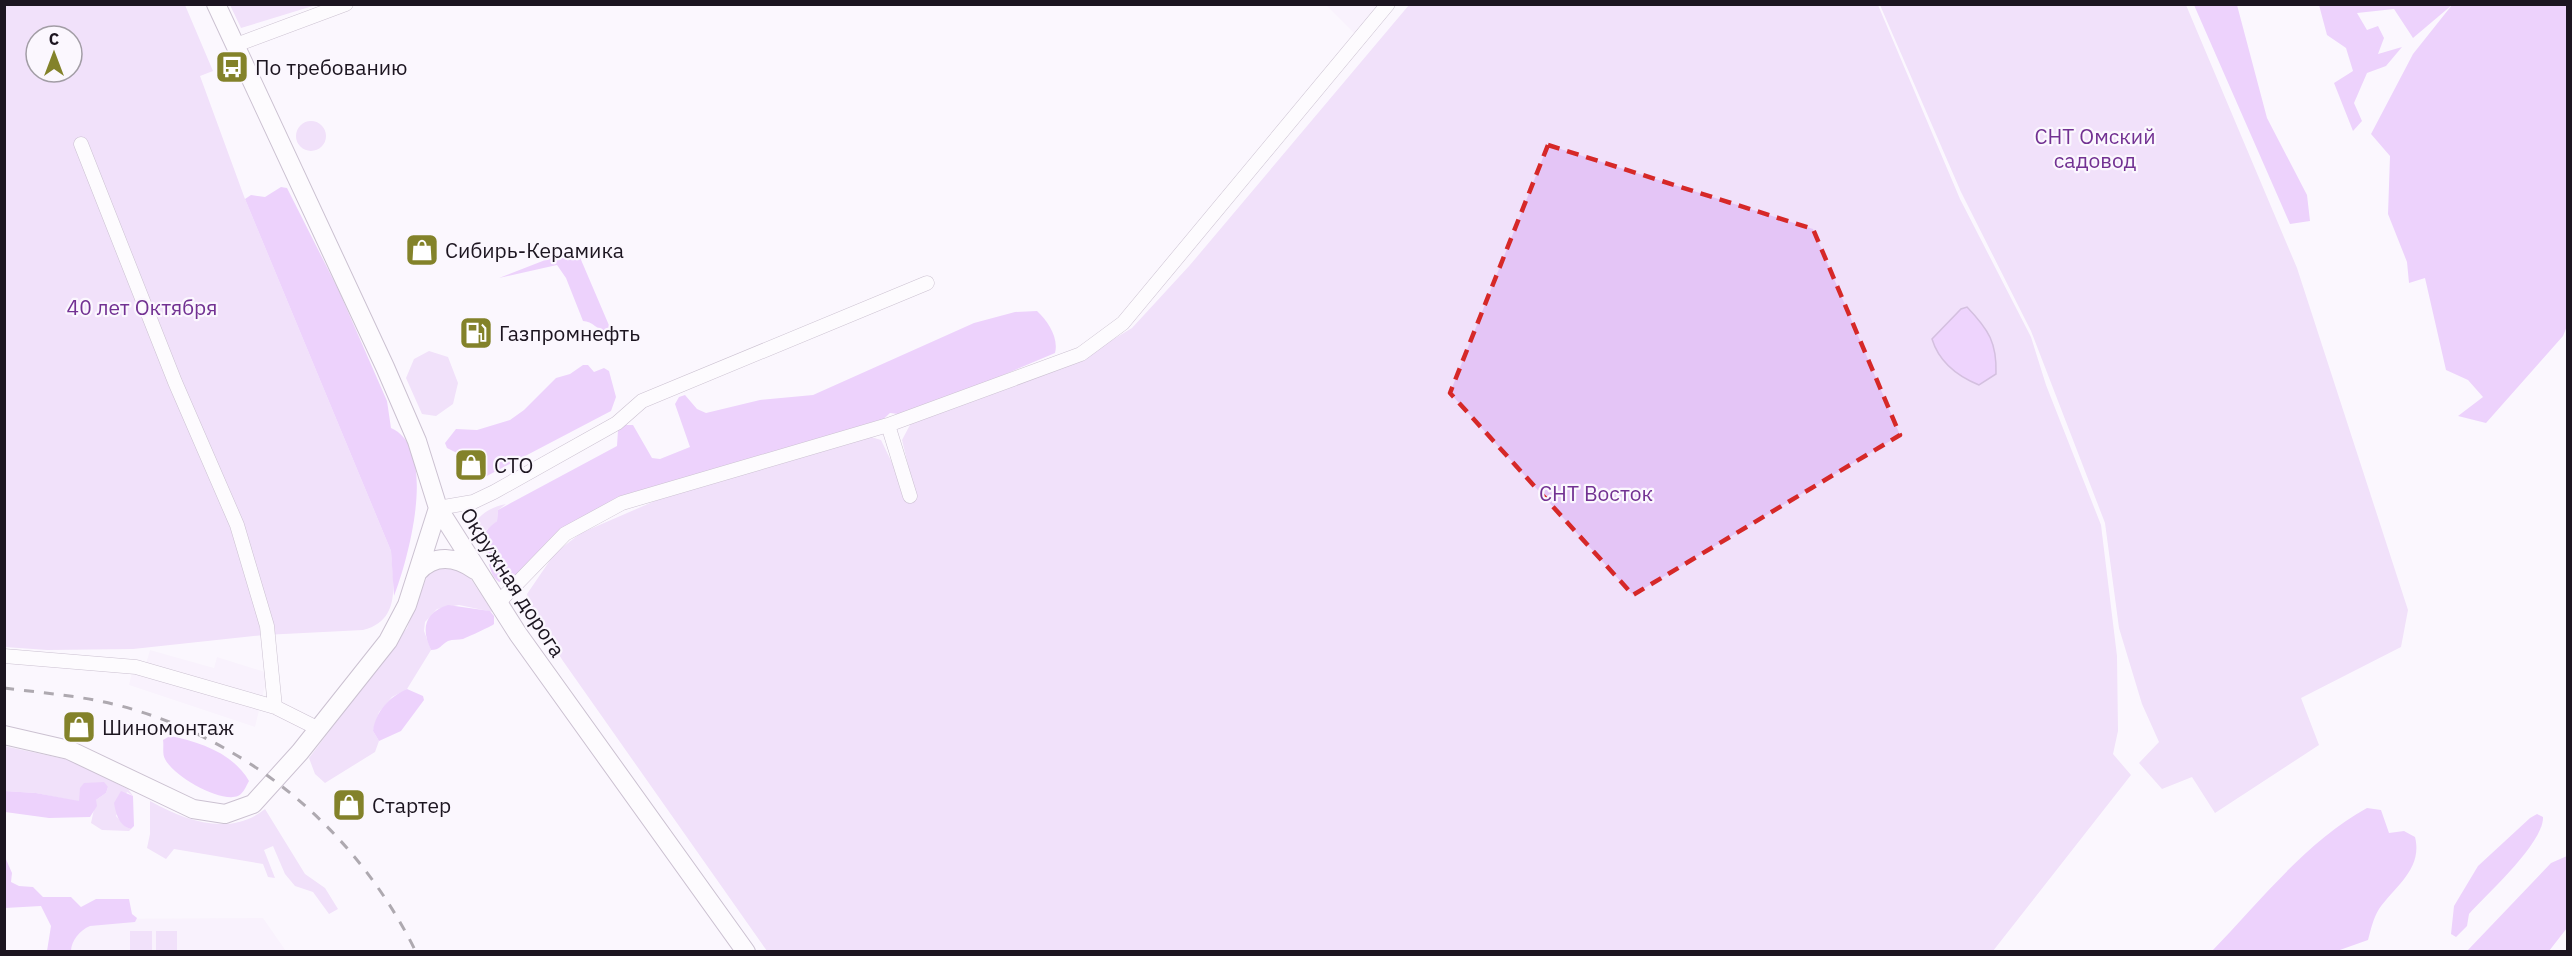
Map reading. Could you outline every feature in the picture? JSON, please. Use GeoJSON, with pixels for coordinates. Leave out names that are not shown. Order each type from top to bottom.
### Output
{"type":"FeatureCollection","features":[{"type":"Feature","properties":{"kind":"main road","name":"Окружная дорога"},"geometry":{"type":"LineString","coordinates":[[216,4],[417,441],[438,508],[498,603],[746,951]]}},
{"type":"Feature","properties":{"kind":"main road"},"geometry":{"type":"LineString","coordinates":[[4,735],[69,750],[193,809],[225,814],[239,810],[261,797],[319,729],[388,641],[407,605],[438,508]]}},
{"type":"Feature","properties":{"kind":"main road"},"geometry":{"type":"LineString","coordinates":[[418,572],[426,563],[446,559],[457,560],[476,571]]}},
{"type":"Feature","properties":{"kind":"street"},"geometry":{"type":"LineString","coordinates":[[236,45],[346,4]]}},
{"type":"Feature","properties":{"kind":"street"},"geometry":{"type":"LineString","coordinates":[[498,603],[565,534],[622,503],[888,425],[1081,354],[1123,323],[1388,4]]}},
{"type":"Feature","properties":{"kind":"street"},"geometry":{"type":"LineString","coordinates":[[81,144],[175,382],[237,525],[267,626],[275,707]]}},
{"type":"Feature","properties":{"kind":"street"},"geometry":{"type":"LineString","coordinates":[[438,508],[473,502],[494,492],[617,423],[642,401],[927,283]]}},
{"type":"Feature","properties":{"kind":"street"},"geometry":{"type":"LineString","coordinates":[[888,425],[910,496]]}},
{"type":"Feature","properties":{"kind":"street"},"geometry":{"type":"LineString","coordinates":[[4,656],[136,667],[275,707],[319,729]]}},
{"type":"Feature","properties":{"kind":"highlighted area"},"geometry":{"type":"Polygon","coordinates":[[[1548,145],[1813,229],[1900,435],[1633,595],[1450,393],[1548,145]]]}},
{"type":"Feature","properties":{"kind":"shaded area"},"geometry":{"type":"Polygon","coordinates":[[[1326,5],[1394,5],[1364,43],[1326,5]]]}},
{"type":"Feature","properties":{"kind":"shaded area"},"geometry":{"type":"Polygon","coordinates":[[[2194,5],[2237,5],[2267,118],[2307,195],[2310,221],[2290,224],[2194,5]]]}},
{"type":"Feature","properties":{"kind":"shaded area"},"geometry":{"type":"Polygon","coordinates":[[[2319,5],[2452,5],[2413,38],[2394,9],[2357,13],[2367,30],[2378,26],[2384,38],[2378,54],[2402,47],[2386,66],[2367,73],[2354,103],[2362,121],[2353,131],[2334,83],[2353,71],[2346,48],[2327,35],[2319,5]]]}},
{"type":"Feature","properties":{"kind":"shaded area"},"geometry":{"type":"Polygon","coordinates":[[[2452,5],[2567,5],[2567,326],[2563,336],[2486,423],[2458,416],[2483,397],[2468,380],[2446,370],[2425,278],[2409,283],[2407,262],[2388,214],[2390,156],[2371,134],[2413,54],[2452,5]]]}},
{"type":"Feature","properties":{"kind":"shaded area"},"geometry":{"type":"Polygon","coordinates":[[[281,187],[287,188],[339,291],[387,401],[391,428],[405,440],[414,458],[417,481],[416,506],[406,558],[394,596],[391,551],[245,199],[251,195],[265,197],[281,187]]]}},
{"type":"Feature","properties":{"kind":"shaded area"},"geometry":{"type":"Polygon","coordinates":[[[576,248],[611,330],[603,330],[583,321],[566,278],[557,265],[499,278],[576,248]]]}},
{"type":"Feature","properties":{"kind":"shaded area"},"geometry":{"type":"Polygon","coordinates":[[[1967,307],[1986,330],[1995,354],[1996,374],[1979,385],[1950,367],[1939,355],[1932,339],[1961,309],[1967,307]]]}},
{"type":"Feature","properties":{"kind":"shaded area"},"geometry":{"type":"Polygon","coordinates":[[[1037,311],[1052,330],[1055,353],[968,390],[898,414],[890,413],[875,427],[575,523],[548,541],[515,577],[499,582],[493,575],[483,538],[487,530],[497,521],[498,510],[617,446],[618,430],[625,425],[633,425],[652,458],[660,459],[690,447],[675,404],[679,397],[685,395],[697,409],[706,413],[760,400],[813,395],[974,323],[1015,312],[1037,311]]]}},
{"type":"Feature","properties":{"kind":"shaded area"},"geometry":{"type":"Polygon","coordinates":[[[583,365],[588,365],[594,372],[604,368],[609,371],[616,397],[611,411],[483,478],[474,453],[468,451],[457,453],[447,448],[445,443],[456,429],[477,430],[510,420],[524,410],[556,378],[570,374],[583,365]]]}},
{"type":"Feature","properties":{"kind":"shaded area"},"geometry":{"type":"Polygon","coordinates":[[[448,605],[490,611],[494,616],[494,624],[463,639],[448,641],[431,650],[426,635],[429,617],[448,605]]]}},
{"type":"Feature","properties":{"kind":"shaded area"},"geometry":{"type":"Polygon","coordinates":[[[150,650],[214,668],[217,657],[268,673],[255,727],[129,685],[132,672],[143,674],[150,650]]]}},
{"type":"Feature","properties":{"kind":"shaded area"},"geometry":{"type":"Polygon","coordinates":[[[407,689],[423,696],[424,700],[401,731],[379,741],[373,731],[380,711],[395,696],[407,689]]]}},
{"type":"Feature","properties":{"kind":"shaded area"},"geometry":{"type":"Polygon","coordinates":[[[170,736],[204,745],[225,756],[242,771],[249,781],[243,791],[238,796],[220,796],[177,773],[164,755],[163,740],[170,736]]]}},
{"type":"Feature","properties":{"kind":"shaded area"},"geometry":{"type":"Polygon","coordinates":[[[104,782],[108,787],[106,793],[96,800],[97,806],[90,817],[49,818],[5,812],[5,791],[36,793],[79,801],[80,788],[84,783],[104,782]]]}},
{"type":"Feature","properties":{"kind":"shaded area"},"geometry":{"type":"Polygon","coordinates":[[[121,791],[133,796],[134,826],[131,829],[121,822],[116,811],[114,803],[121,791]]]}},
{"type":"Feature","properties":{"kind":"shaded area"},"geometry":{"type":"Polygon","coordinates":[[[2367,808],[2381,810],[2389,833],[2404,831],[2415,837],[2416,848],[2411,868],[2379,909],[2368,940],[2337,951],[2212,951],[2304,855],[2345,822],[2367,808]]]}},
{"type":"Feature","properties":{"kind":"shaded area"},"geometry":{"type":"Polygon","coordinates":[[[2537,814],[2543,817],[2541,828],[2525,854],[2469,914],[2467,926],[2456,937],[2451,934],[2454,906],[2478,866],[2537,814]]]}},
{"type":"Feature","properties":{"kind":"shaded area"},"geometry":{"type":"Polygon","coordinates":[[[2567,856],[2567,928],[2549,951],[2467,951],[2551,863],[2567,856]]]}},
{"type":"Feature","properties":{"kind":"shaded area"},"geometry":{"type":"Polygon","coordinates":[[[5,857],[12,873],[11,882],[19,886],[33,887],[43,897],[71,897],[81,907],[96,899],[129,899],[132,914],[137,918],[135,922],[90,926],[77,936],[71,951],[47,951],[51,926],[41,906],[5,908],[5,857]]]}},
{"type":"Feature","properties":{"kind":"shaded area"},"geometry":{"type":"Polygon","coordinates":[[[263,918],[286,951],[69,952],[71,919],[263,918]]]}},
{"type":"Feature","properties":{"kind":"green space","name":"40 лет Октября"},"geometry":{"type":"Polygon","coordinates":[[[4,5],[185,5],[213,71],[200,76],[245,199],[391,551],[393,587],[390,609],[375,625],[363,630],[264,635],[133,649],[47,650],[5,647],[4,5]]]}},
{"type":"Feature","properties":{"kind":"green space"},"geometry":{"type":"Polygon","coordinates":[[[230,5],[316,5],[241,28],[230,5]]]}},
{"type":"Feature","properties":{"kind":"green space","name":"СНТ Восток"},"geometry":{"type":"Polygon","coordinates":[[[1409,5],[1878,5],[1960,199],[2031,337],[2046,385],[2101,525],[2117,656],[2118,731],[2113,754],[2131,775],[1993,951],[767,951],[563,661],[529,608],[527,594],[555,553],[581,533],[671,494],[871,437],[881,440],[895,469],[908,465],[902,440],[911,423],[1084,357],[1132,328],[1190,265],[1409,5]]]}},
{"type":"Feature","properties":{"kind":"green space","name":"СНТ Омский садовод"},"geometry":{"type":"Polygon","coordinates":[[[1880,5],[2186,5],[2297,268],[2408,610],[2401,647],[2301,698],[2319,745],[2215,813],[2192,777],[2162,789],[2139,763],[2159,742],[2142,704],[2119,628],[2105,523],[2031,331],[1961,192],[1880,5]]]}},
{"type":"Feature","properties":{"kind":"green space"},"geometry":{"type":"Polygon","coordinates":[[[311,121],[322,125],[326,136],[322,147],[311,151],[300,147],[296,136],[300,125],[311,121]]]}},
{"type":"Feature","properties":{"kind":"green space"},"geometry":{"type":"Polygon","coordinates":[[[429,351],[448,357],[458,383],[453,404],[436,416],[422,414],[406,378],[414,359],[429,351]]]}},
{"type":"Feature","properties":{"kind":"green space"},"geometry":{"type":"Polygon","coordinates":[[[506,504],[498,510],[497,521],[484,532],[481,541],[475,524],[477,520],[497,506],[506,504]]]}},
{"type":"Feature","properties":{"kind":"green space"},"geometry":{"type":"Polygon","coordinates":[[[447,564],[469,576],[493,612],[459,605],[437,609],[425,622],[424,631],[431,650],[407,689],[392,697],[379,712],[373,731],[379,741],[375,752],[325,783],[315,774],[309,758],[407,628],[429,571],[447,564]]]}},
{"type":"Feature","properties":{"kind":"green space"},"geometry":{"type":"Polygon","coordinates":[[[4,746],[69,760],[128,789],[133,796],[127,792],[116,816],[131,829],[129,831],[102,830],[91,823],[96,800],[106,793],[108,787],[80,788],[80,802],[36,793],[5,791],[4,746]]]}},
{"type":"Feature","properties":{"kind":"green space"},"geometry":{"type":"Polygon","coordinates":[[[150,801],[178,815],[208,823],[237,822],[251,818],[265,809],[305,874],[325,888],[338,909],[329,914],[313,892],[295,886],[285,874],[273,846],[264,850],[275,878],[268,877],[263,864],[174,849],[166,859],[147,848],[150,834],[150,801]]]}},
{"type":"Feature","properties":{"kind":"green space"},"geometry":{"type":"Polygon","coordinates":[[[130,931],[152,931],[152,951],[130,951],[130,931]]]}},
{"type":"Feature","properties":{"kind":"green space"},"geometry":{"type":"Polygon","coordinates":[[[156,931],[177,931],[177,951],[156,951],[156,931]]]}},
{"type":"Feature","properties":{"kind":"railway"},"geometry":{"type":"LineString","coordinates":[[4,688],[78,697],[121,706],[169,722],[214,742],[256,768],[295,797],[331,831],[363,868],[392,908],[416,952]]}},
{"type":"Feature","properties":{"kind":"place","name":"По требованию"},"geometry":{"type":"Point","coordinates":[232,67]}},
{"type":"Feature","properties":{"kind":"place","name":"Сибирь-Керамика"},"geometry":{"type":"Point","coordinates":[422,250]}},
{"type":"Feature","properties":{"kind":"place","name":"Газпромнефть"},"geometry":{"type":"Point","coordinates":[476,333]}},
{"type":"Feature","properties":{"kind":"place","name":"СТО"},"geometry":{"type":"Point","coordinates":[471,465]}},
{"type":"Feature","properties":{"kind":"place","name":"Шиномонтаж"},"geometry":{"type":"Point","coordinates":[79,727]}},
{"type":"Feature","properties":{"kind":"place","name":"Стартер"},"geometry":{"type":"Point","coordinates":[349,805]}}]}
